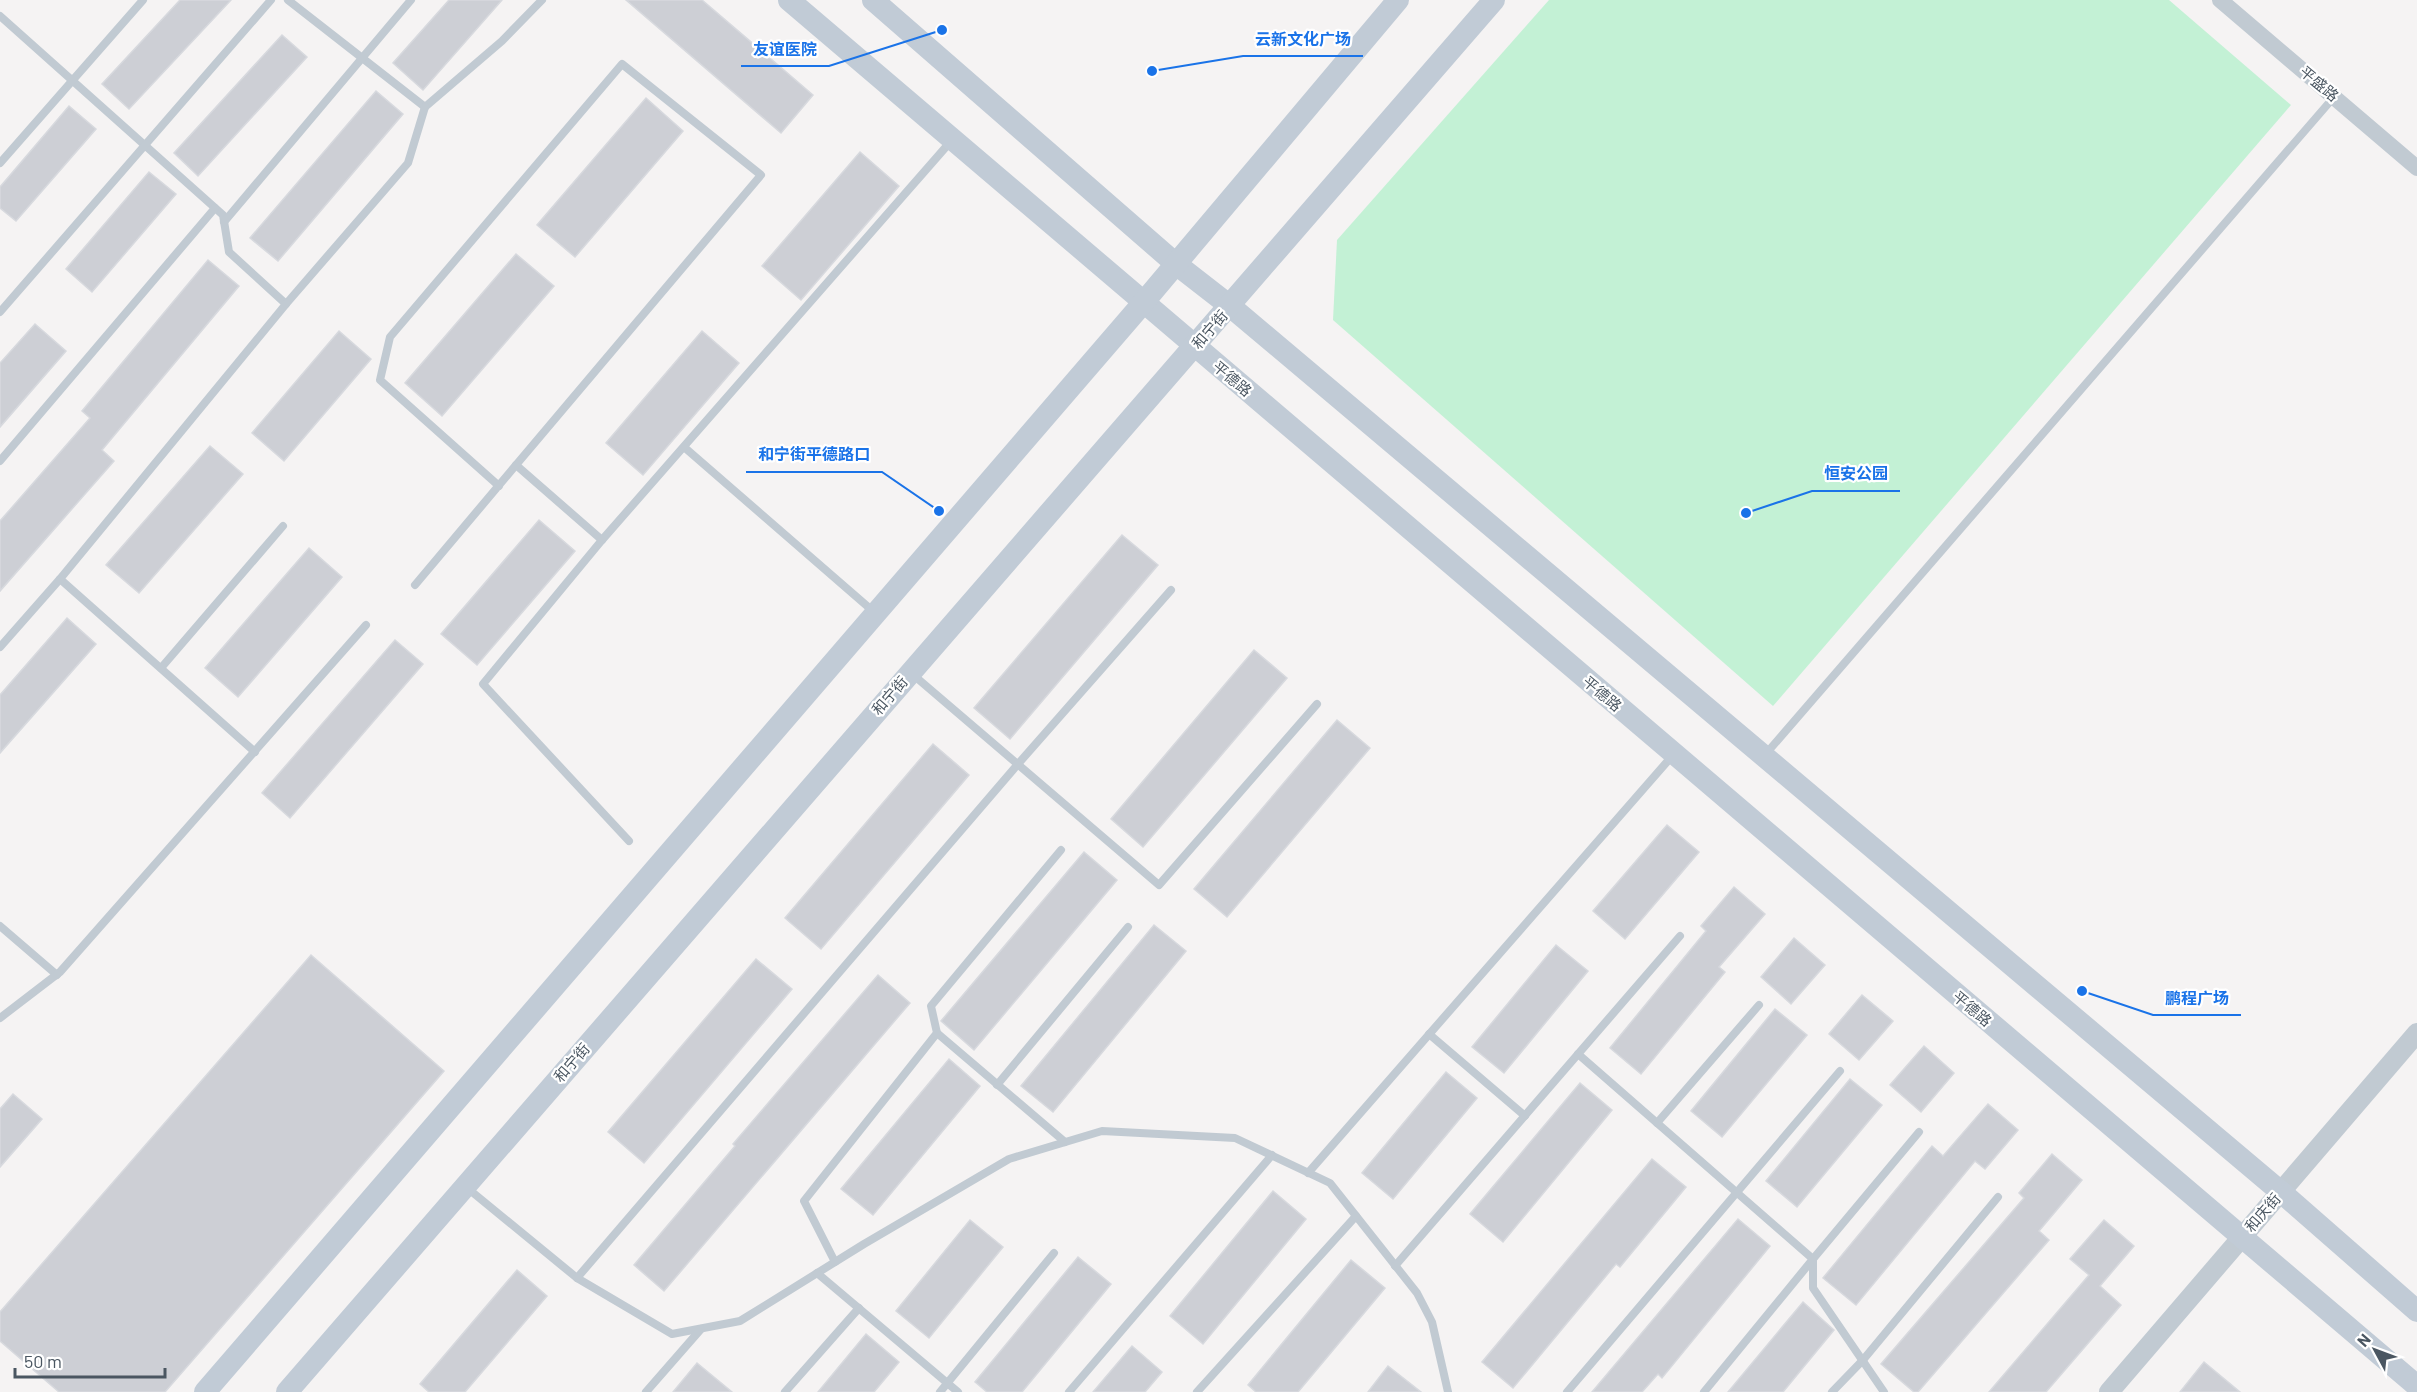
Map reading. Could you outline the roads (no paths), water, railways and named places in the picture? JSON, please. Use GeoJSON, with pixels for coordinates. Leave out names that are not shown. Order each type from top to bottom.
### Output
{"type":"FeatureCollection","features":[{"type":"Feature","properties":{"kind":"main road","name":"平德路"},"geometry":{"type":"LineString","coordinates":[[789,0],[2417,1386]]}},
{"type":"Feature","properties":{"kind":"main road"},"geometry":{"type":"LineString","coordinates":[[873,0],[1176,264],[1230,306],[2281,1192],[2417,1311]]}},
{"type":"Feature","properties":{"kind":"main road"},"geometry":{"type":"LineString","coordinates":[[205,1392],[1143,303],[1398,0]]}},
{"type":"Feature","properties":{"kind":"main road","name":"和宁街"},"geometry":{"type":"LineString","coordinates":[[287,1392],[1494,0]]}},
{"type":"Feature","properties":{"kind":"street","name":"平盛路"},"geometry":{"type":"LineString","coordinates":[[2220,0],[2417,168]]}},
{"type":"Feature","properties":{"kind":"street","name":"和庆街"},"geometry":{"type":"LineString","coordinates":[[2109,1392],[2417,1033]]}},
{"type":"Feature","properties":{"kind":"lane"},"geometry":{"type":"LineString","coordinates":[[0,164],[143,0]]}},
{"type":"Feature","properties":{"kind":"lane"},"geometry":{"type":"LineString","coordinates":[[0,312],[271,0]]}},
{"type":"Feature","properties":{"kind":"lane"},"geometry":{"type":"LineString","coordinates":[[288,0],[424,107]]}},
{"type":"Feature","properties":{"kind":"lane"},"geometry":{"type":"LineString","coordinates":[[224,222],[361,56],[411,0]]}},
{"type":"Feature","properties":{"kind":"lane"},"geometry":{"type":"LineString","coordinates":[[0,647],[60,579],[286,304],[408,163],[424,107],[502,41],[542,0]]}},
{"type":"Feature","properties":{"kind":"lane"},"geometry":{"type":"LineString","coordinates":[[0,16],[223,215],[229,252],[286,304]]}},
{"type":"Feature","properties":{"kind":"lane"},"geometry":{"type":"LineString","coordinates":[[415,585],[499,486],[760,175],[622,64],[390,337],[380,380],[499,486]]}},
{"type":"Feature","properties":{"kind":"lane"},"geometry":{"type":"LineString","coordinates":[[1764,756],[2334,97]]}},
{"type":"Feature","properties":{"kind":"lane"},"geometry":{"type":"LineString","coordinates":[[629,842],[483,684],[602,540],[952,140]]}},
{"type":"Feature","properties":{"kind":"lane"},"geometry":{"type":"LineString","coordinates":[[0,461],[215,208]]}},
{"type":"Feature","properties":{"kind":"lane"},"geometry":{"type":"LineString","coordinates":[[684,447],[876,613]]}},
{"type":"Feature","properties":{"kind":"lane"},"geometry":{"type":"LineString","coordinates":[[516,465],[602,540]]}},
{"type":"Feature","properties":{"kind":"lane"},"geometry":{"type":"LineString","coordinates":[[161,668],[283,526]]}},
{"type":"Feature","properties":{"kind":"lane"},"geometry":{"type":"LineString","coordinates":[[60,579],[255,752]]}},
{"type":"Feature","properties":{"kind":"lane"},"geometry":{"type":"LineString","coordinates":[[577,1278],[1018,764],[1171,590]]}},
{"type":"Feature","properties":{"kind":"lane"},"geometry":{"type":"LineString","coordinates":[[0,1018],[57,975],[366,626]]}},
{"type":"Feature","properties":{"kind":"lane"},"geometry":{"type":"LineString","coordinates":[[910,672],[1159,885],[1317,704]]}},
{"type":"Feature","properties":{"kind":"lane"},"geometry":{"type":"LineString","coordinates":[[1308,1173],[1673,754]]}},
{"type":"Feature","properties":{"kind":"lane"},"geometry":{"type":"LineString","coordinates":[[1061,850],[931,1006],[937,1033],[1065,1142]]}},
{"type":"Feature","properties":{"kind":"lane"},"geometry":{"type":"LineString","coordinates":[[0,926],[57,975]]}},
{"type":"Feature","properties":{"kind":"lane"},"geometry":{"type":"LineString","coordinates":[[997,1085],[1128,927]]}},
{"type":"Feature","properties":{"kind":"lane"},"geometry":{"type":"LineString","coordinates":[[1395,1266],[1680,936]]}},
{"type":"Feature","properties":{"kind":"lane"},"geometry":{"type":"LineString","coordinates":[[1657,1123],[1759,1005]]}},
{"type":"Feature","properties":{"kind":"lane"},"geometry":{"type":"LineString","coordinates":[[835,1262],[804,1200],[937,1033]]}},
{"type":"Feature","properties":{"kind":"lane"},"geometry":{"type":"LineString","coordinates":[[1429,1034],[1525,1116]]}},
{"type":"Feature","properties":{"kind":"lane"},"geometry":{"type":"LineString","coordinates":[[1578,1054],[1813,1259],[1813,1288],[1884,1392]]}},
{"type":"Feature","properties":{"kind":"lane"},"geometry":{"type":"LineString","coordinates":[[1567,1392],[1840,1071]]}},
{"type":"Feature","properties":{"kind":"lane"},"geometry":{"type":"LineString","coordinates":[[465,1186],[577,1278],[672,1334],[740,1321],[817,1272],[1009,1159],[1102,1131],[1235,1138],[1330,1183],[1417,1293],[1432,1322],[1448,1392]]}},
{"type":"Feature","properties":{"kind":"lane"},"geometry":{"type":"LineString","coordinates":[[1704,1392],[1919,1132]]}},
{"type":"Feature","properties":{"kind":"lane"},"geometry":{"type":"LineString","coordinates":[[1069,1392],[1272,1155]]}},
{"type":"Feature","properties":{"kind":"lane"},"geometry":{"type":"LineString","coordinates":[[1832,1392],[1863,1360],[1998,1197]]}},
{"type":"Feature","properties":{"kind":"lane"},"geometry":{"type":"LineString","coordinates":[[1197,1392],[1356,1216]]}},
{"type":"Feature","properties":{"kind":"lane"},"geometry":{"type":"LineString","coordinates":[[940,1392],[1054,1253]]}},
{"type":"Feature","properties":{"kind":"lane"},"geometry":{"type":"LineString","coordinates":[[817,1272],[958,1392]]}},
{"type":"Feature","properties":{"kind":"lane"},"geometry":{"type":"LineString","coordinates":[[785,1392],[859,1308]]}},
{"type":"Feature","properties":{"kind":"lane"},"geometry":{"type":"LineString","coordinates":[[646,1392],[701,1329]]}},
{"type":"Feature","properties":{"kind":"place","name":"友谊医院"},"geometry":{"type":"Point","coordinates":[942,30]}},
{"type":"Feature","properties":{"kind":"place","name":"云新文化广场"},"geometry":{"type":"Point","coordinates":[1152,71]}},
{"type":"Feature","properties":{"kind":"place","name":"和宁街平德路口"},"geometry":{"type":"Point","coordinates":[939,511]}},
{"type":"Feature","properties":{"kind":"place","name":"恒安公园"},"geometry":{"type":"Point","coordinates":[1746,513]}},
{"type":"Feature","properties":{"kind":"place","name":"鹏程广场"},"geometry":{"type":"Point","coordinates":[2082,991]}}]}
